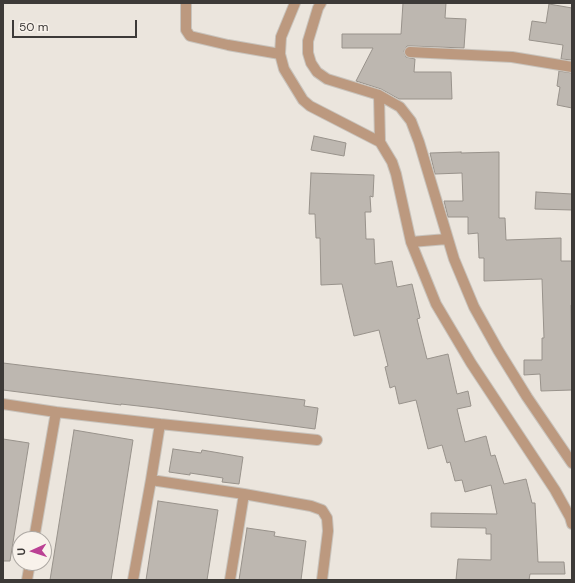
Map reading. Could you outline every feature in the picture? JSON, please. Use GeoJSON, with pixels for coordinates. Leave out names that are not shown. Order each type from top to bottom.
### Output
{"type":"FeatureCollection","features":[{"type":"Feature","properties":{"kind":"street"},"geometry":{"type":"LineString","coordinates":[[186,3],[186,30],[190,36],[228,45],[280,54]]}},
{"type":"Feature","properties":{"kind":"street"},"geometry":{"type":"LineString","coordinates":[[295,3],[281,37],[280,54],[284,69],[302,100],[310,106],[380,142]]}},
{"type":"Feature","properties":{"kind":"street"},"geometry":{"type":"LineString","coordinates":[[321,3],[308,41],[308,53],[311,63],[317,72],[327,79],[379,95],[400,107],[411,122],[419,142],[444,238],[474,307],[526,397],[572,463]]}},
{"type":"Feature","properties":{"kind":"street"},"geometry":{"type":"LineString","coordinates":[[410,52],[512,57],[572,67]]}},
{"type":"Feature","properties":{"kind":"street"},"geometry":{"type":"LineString","coordinates":[[379,95],[380,142],[392,162],[415,241],[436,304],[471,363],[555,490],[571,519]]}},
{"type":"Feature","properties":{"kind":"street"},"geometry":{"type":"LineString","coordinates":[[415,241],[444,238]]}},
{"type":"Feature","properties":{"kind":"street"},"geometry":{"type":"LineString","coordinates":[[3,404],[56,412],[160,424],[317,440]]}},
{"type":"Feature","properties":{"kind":"street"},"geometry":{"type":"LineString","coordinates":[[35,531],[56,412]]}},
{"type":"Feature","properties":{"kind":"street"},"geometry":{"type":"LineString","coordinates":[[133,580],[160,424]]}},
{"type":"Feature","properties":{"kind":"street"},"geometry":{"type":"LineString","coordinates":[[151,480],[244,494],[311,506],[322,510],[327,518],[328,531],[322,580]]}},
{"type":"Feature","properties":{"kind":"street"},"geometry":{"type":"LineString","coordinates":[[230,580],[244,494]]}},
{"type":"Feature","properties":{"kind":"building"},"geometry":{"type":"Polygon","coordinates":[[[403,3],[446,3],[445,18],[466,19],[464,48],[407,46],[404,51],[406,57],[415,59],[414,72],[451,72],[452,99],[399,99],[381,89],[356,81],[373,48],[342,48],[342,34],[401,34],[403,3]]]}},
{"type":"Feature","properties":{"kind":"building"},"geometry":{"type":"Polygon","coordinates":[[[549,4],[572,8],[572,60],[561,59],[563,45],[529,40],[532,21],[546,23],[549,4]]]}},
{"type":"Feature","properties":{"kind":"building"},"geometry":{"type":"Polygon","coordinates":[[[559,71],[572,73],[572,108],[557,105],[560,87],[557,86],[559,71]]]}},
{"type":"Feature","properties":{"kind":"building"},"geometry":{"type":"Polygon","coordinates":[[[314,136],[346,143],[344,156],[311,150],[314,136]]]}},
{"type":"Feature","properties":{"kind":"building"},"geometry":{"type":"Polygon","coordinates":[[[499,152],[499,218],[505,218],[506,240],[561,238],[561,261],[572,261],[572,390],[541,391],[540,374],[524,375],[524,360],[542,360],[542,338],[544,338],[542,279],[484,281],[484,258],[479,258],[478,233],[468,234],[468,217],[448,217],[444,201],[463,201],[462,173],[435,174],[430,153],[499,152]]]}},
{"type":"Feature","properties":{"kind":"building"},"geometry":{"type":"Polygon","coordinates":[[[311,173],[374,175],[373,197],[370,196],[371,212],[365,212],[366,239],[374,239],[375,264],[392,261],[397,287],[412,284],[420,318],[417,319],[427,359],[448,354],[457,394],[468,391],[471,406],[457,409],[465,442],[486,436],[491,456],[495,455],[504,484],[526,479],[532,503],[535,503],[538,562],[564,562],[565,574],[530,574],[529,580],[456,580],[458,559],[491,560],[491,534],[486,534],[486,528],[431,527],[431,513],[497,514],[491,485],[465,492],[462,480],[455,481],[450,462],[447,463],[442,445],[428,449],[416,400],[399,404],[395,386],[390,388],[385,367],[388,366],[379,330],[354,336],[342,284],[321,285],[320,238],[316,238],[315,214],[309,214],[311,173]]]}},
{"type":"Feature","properties":{"kind":"building"},"geometry":{"type":"Polygon","coordinates":[[[536,192],[572,194],[572,210],[535,209],[536,192]]]}},
{"type":"Feature","properties":{"kind":"building"},"geometry":{"type":"Polygon","coordinates":[[[3,363],[305,400],[304,406],[318,408],[315,429],[3,390],[3,363]]]}},
{"type":"Feature","properties":{"kind":"building"},"geometry":{"type":"Polygon","coordinates":[[[74,430],[133,440],[111,580],[50,580],[74,430]]]}},
{"type":"Feature","properties":{"kind":"building"},"geometry":{"type":"Polygon","coordinates":[[[3,439],[29,443],[15,531],[12,531],[10,561],[3,561],[3,439]]]}},
{"type":"Feature","properties":{"kind":"building"},"geometry":{"type":"Polygon","coordinates":[[[173,449],[201,453],[202,450],[243,457],[239,484],[222,482],[223,478],[190,473],[190,475],[169,472],[173,449]]]}},
{"type":"Feature","properties":{"kind":"building"},"geometry":{"type":"Polygon","coordinates":[[[158,501],[218,510],[207,580],[146,580],[158,501]]]}},
{"type":"Feature","properties":{"kind":"building"},"geometry":{"type":"Polygon","coordinates":[[[247,528],[275,532],[274,536],[306,541],[301,580],[239,580],[247,528]]]}}]}
